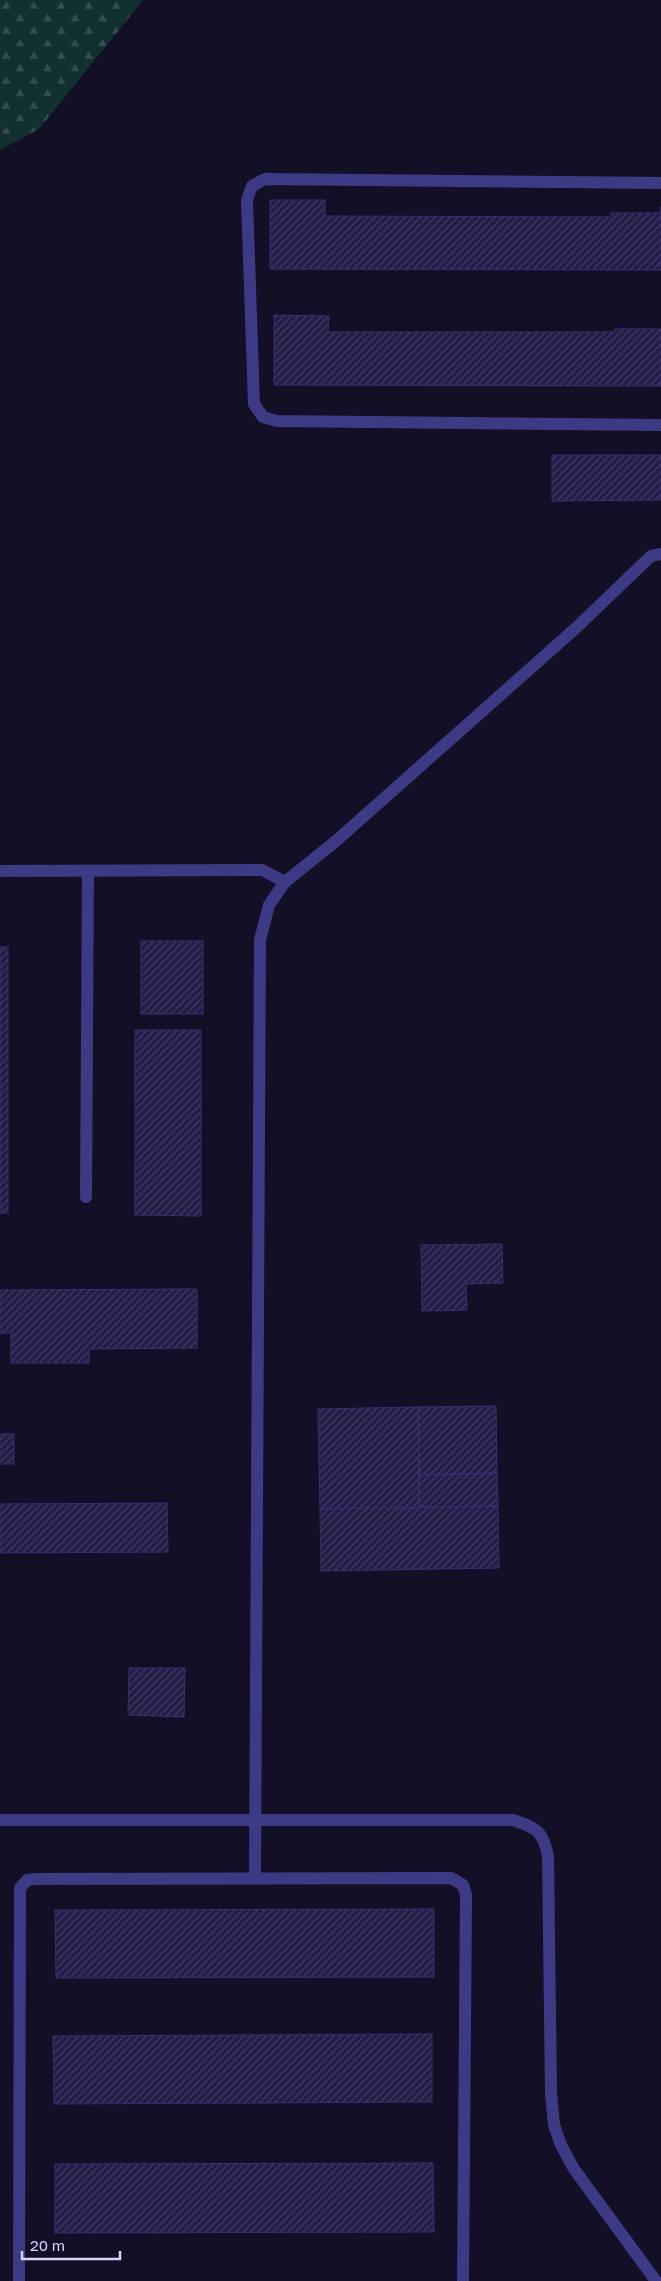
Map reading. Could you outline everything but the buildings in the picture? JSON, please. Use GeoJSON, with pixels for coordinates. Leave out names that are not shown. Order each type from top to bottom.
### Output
{"type":"FeatureCollection","features":[{"type":"Feature","properties":{"kind":"lane"},"geometry":{"type":"LineString","coordinates":[[661,183],[265,180],[252,186],[246,200],[254,404],[263,417],[277,421],[661,425]]}},
{"type":"Feature","properties":{"kind":"lane"},"geometry":{"type":"LineString","coordinates":[[255,1878],[260,940],[269,905],[285,882],[336,841],[570,633],[651,556],[661,554]]}},
{"type":"Feature","properties":{"kind":"lane"},"geometry":{"type":"LineString","coordinates":[[0,871],[262,870],[285,882]]}},
{"type":"Feature","properties":{"kind":"lane"},"geometry":{"type":"LineString","coordinates":[[86,1197],[88,871]]}},
{"type":"Feature","properties":{"kind":"lane"},"geometry":{"type":"LineString","coordinates":[[0,1820],[513,1820],[534,1827],[545,1839],[548,1856],[551,2093],[554,2124],[560,2146],[574,2169],[656,2281]]}},
{"type":"Feature","properties":{"kind":"lane"},"geometry":{"type":"LineString","coordinates":[[19,2281],[20,1888],[27,1880],[35,1879],[255,1878],[451,1878],[463,1884],[466,1895],[463,2281]]}},
{"type":"Feature","properties":{"kind":"green space"},"geometry":{"type":"Polygon","coordinates":[[[0,0],[143,0],[39,129],[0,150],[0,0]]]}}]}
